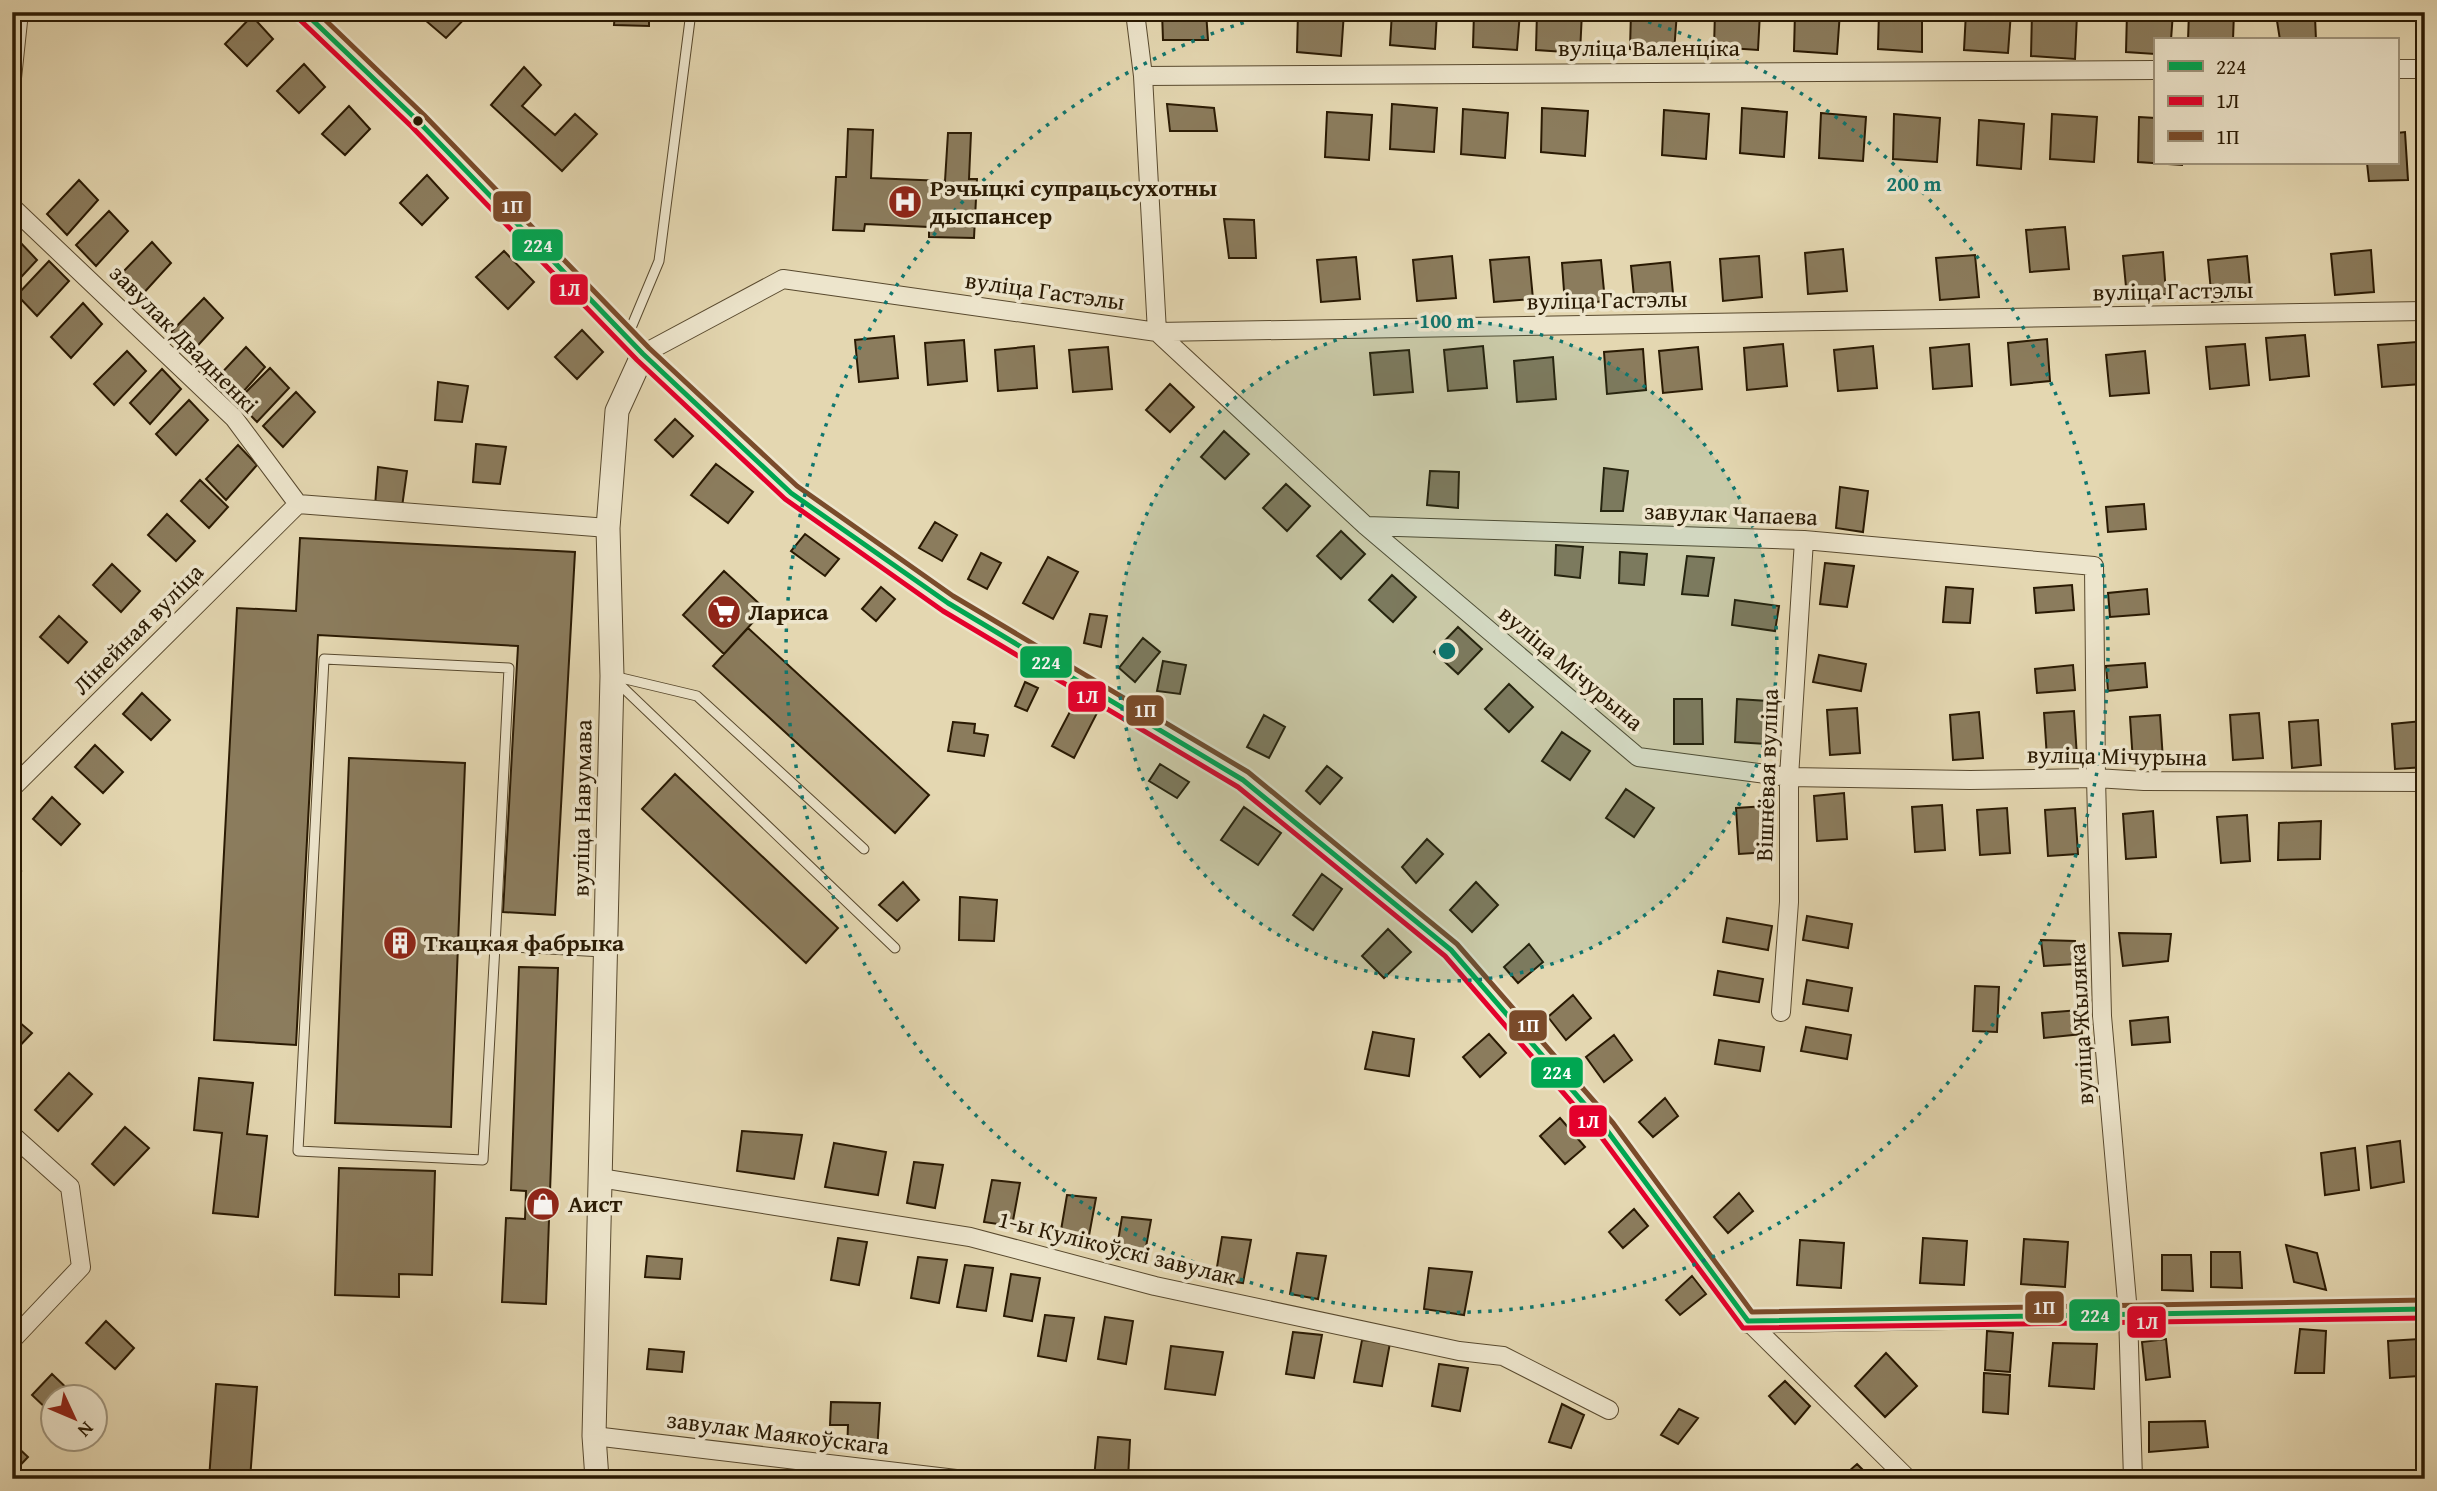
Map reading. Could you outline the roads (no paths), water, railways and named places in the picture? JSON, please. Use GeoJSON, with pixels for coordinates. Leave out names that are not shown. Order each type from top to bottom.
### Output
{"type":"FeatureCollection","features":[{"type":"Feature","properties":{"kind":"street"},"geometry":{"type":"LineString","coordinates":[[12,78],[19,12]]}},
{"type":"Feature","properties":{"kind":"street"},"geometry":{"type":"LineString","coordinates":[[304,12],[418,121],[643,354],[791,493],[948,603],[1243,780],[1451,950],[1606,1129],[1748,1321],[1908,1479]]}},
{"type":"Feature","properties":{"kind":"street"},"geometry":{"type":"LineString","coordinates":[[1135,12],[1143,76],[1157,332]]}},
{"type":"Feature","properties":{"kind":"street"},"geometry":{"type":"LineString","coordinates":[[2398,69],[2425,69]]}},
{"type":"Feature","properties":{"kind":"street","name":"вуліца Валенціка"},"geometry":{"type":"LineString","coordinates":[[1143,76],[2154,70]]}},
{"type":"Feature","properties":{"kind":"street","name":"завулак Двадненкі"},"geometry":{"type":"LineString","coordinates":[[12,206],[234,418],[298,504]]}},
{"type":"Feature","properties":{"kind":"street","name":"вуліца Гастэлы"},"geometry":{"type":"LineString","coordinates":[[643,354],[783,279],[1157,332],[2425,311]]}},
{"type":"Feature","properties":{"kind":"street","name":"вуліца Мічурына"},"geometry":{"type":"LineString","coordinates":[[1157,332],[1366,526],[1638,757],[1789,777],[2425,782]]}},
{"type":"Feature","properties":{"kind":"street","name":"вуліца Навумава"},"geometry":{"type":"LineString","coordinates":[[597,1479],[594,1436],[612,676],[608,528],[617,411],[643,354]]}},
{"type":"Feature","properties":{"kind":"street"},"geometry":{"type":"LineString","coordinates":[[298,504],[608,528]]}},
{"type":"Feature","properties":{"kind":"street","name":"Лінейная вуліца"},"geometry":{"type":"LineString","coordinates":[[12,788],[298,504]]}},
{"type":"Feature","properties":{"kind":"street","name":"завулак Чапаева"},"geometry":{"type":"LineString","coordinates":[[1366,526],[1804,540],[2094,566]]}},
{"type":"Feature","properties":{"kind":"street","name":"Вішнёвая вуліца"},"geometry":{"type":"LineString","coordinates":[[1781,1013],[1789,902],[1789,777],[1804,540]]}},
{"type":"Feature","properties":{"kind":"street","name":"вуліца Жыляка"},"geometry":{"type":"LineString","coordinates":[[2094,566],[2102,1016],[2128,1313],[2133,1479]]}},
{"type":"Feature","properties":{"kind":"street"},"geometry":{"type":"LineString","coordinates":[[12,1135],[70,1187],[81,1267],[12,1340]]}},
{"type":"Feature","properties":{"kind":"street","name":"1-ы Кулікоўскі завулак"},"geometry":{"type":"LineString","coordinates":[[600,1178],[970,1237],[1155,1286],[1459,1351],[1503,1356],[1609,1410]]}},
{"type":"Feature","properties":{"kind":"street"},"geometry":{"type":"LineString","coordinates":[[1748,1321],[2425,1310]]}},
{"type":"Feature","properties":{"kind":"street","name":"завулак Маякоўскага"},"geometry":{"type":"LineString","coordinates":[[594,1436],[956,1479]]}},
{"type":"Feature","properties":{"kind":"lane"},"geometry":{"type":"LineString","coordinates":[[627,337],[659,261],[691,12]]}},
{"type":"Feature","properties":{"kind":"lane"},"geometry":{"type":"LineString","coordinates":[[324,659],[509,668],[495,946],[483,1160],[298,1151],[324,659]]}},
{"type":"Feature","properties":{"kind":"lane"},"geometry":{"type":"LineString","coordinates":[[612,676],[697,696],[864,849]]}},
{"type":"Feature","properties":{"kind":"lane"},"geometry":{"type":"LineString","coordinates":[[612,676],[895,948]]}},
{"type":"Feature","properties":{"kind":"lane"},"geometry":{"type":"LineString","coordinates":[[495,946],[605,952]]}},
{"type":"Feature","properties":{"kind":"place","name":"Рэчыцкі супрацьсухотны дыспансер"},"geometry":{"type":"Point","coordinates":[905,202]}},
{"type":"Feature","properties":{"kind":"place","name":"Лариса"},"geometry":{"type":"Point","coordinates":[724,612]}},
{"type":"Feature","properties":{"kind":"place","name":"Ткацкая фабрыка"},"geometry":{"type":"Point","coordinates":[400,943]}},
{"type":"Feature","properties":{"kind":"place","name":"Аист"},"geometry":{"type":"Point","coordinates":[543,1204]}}]}
